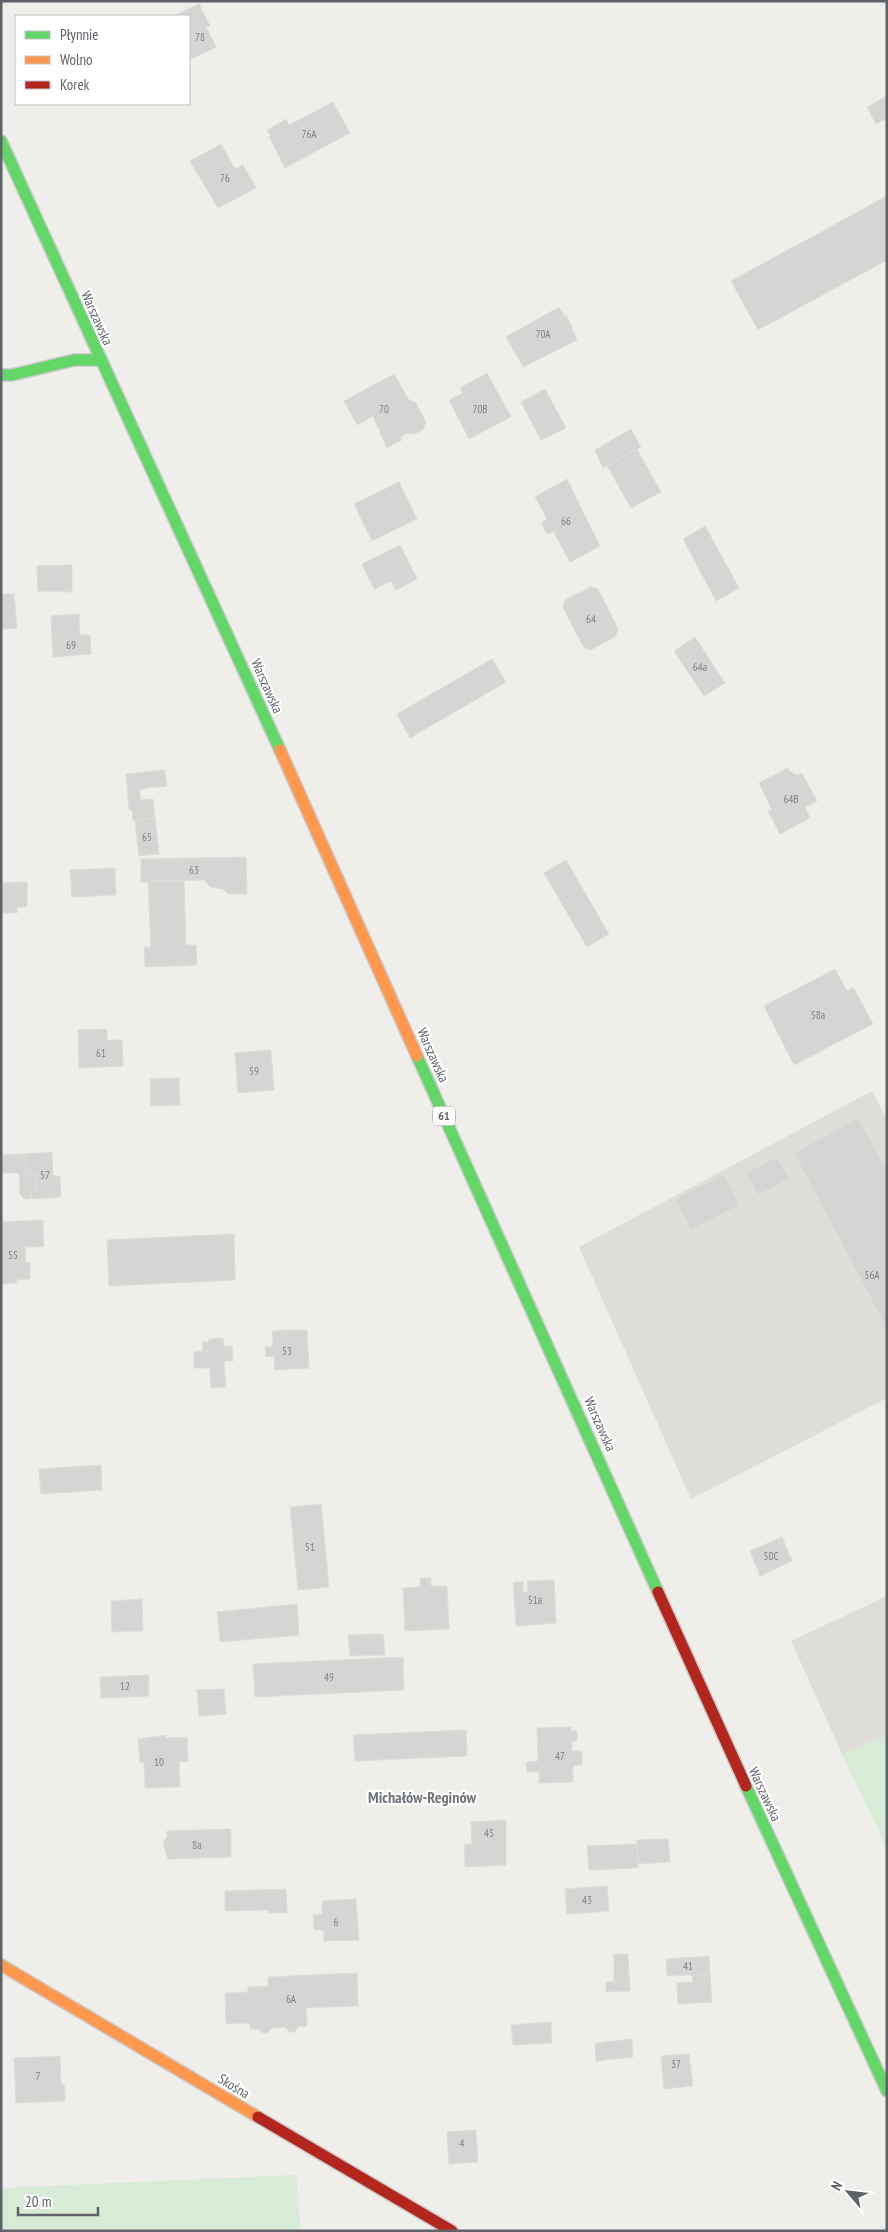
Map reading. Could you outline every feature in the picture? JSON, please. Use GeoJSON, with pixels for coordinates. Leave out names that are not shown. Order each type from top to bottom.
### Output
{"type":"FeatureCollection","features":[{"type":"Feature","properties":{"kind":"main road","name":"Warszawska"},"geometry":{"type":"LineString","coordinates":[[1,141],[100,360],[161,487],[631,1530],[692,1670],[887,2091]]}},
{"type":"Feature","properties":{"kind":"main road"},"geometry":{"type":"LineString","coordinates":[[1,375],[12,375],[74,360],[100,360]]}},
{"type":"Feature","properties":{"kind":"main road","name":"Skośna"},"geometry":{"type":"LineString","coordinates":[[1,1965],[452,2231]]}},
{"type":"Feature","properties":{"kind":"shaded area"},"geometry":{"type":"Polygon","coordinates":[[[872,1091],[887,1119],[887,1398],[691,1499],[579,1247],[872,1091]]]}},
{"type":"Feature","properties":{"kind":"shaded area"},"geometry":{"type":"Polygon","coordinates":[[[887,1596],[887,1735],[842,1754],[791,1641],[887,1596]]]}},
{"type":"Feature","properties":{"kind":"green space"},"geometry":{"type":"Polygon","coordinates":[[[887,1735],[887,1848],[842,1754],[887,1735]]]}},
{"type":"Feature","properties":{"kind":"green space"},"geometry":{"type":"Polygon","coordinates":[[[296,2175],[301,2231],[1,2231],[1,2188],[296,2175]]]}},
{"type":"Feature","properties":{"kind":"building"},"geometry":{"type":"Polygon","coordinates":[[[199,4],[210,26],[206,27],[216,47],[190,60],[190,15],[175,15],[199,4]]]}},
{"type":"Feature","properties":{"kind":"building"},"geometry":{"type":"Polygon","coordinates":[[[887,96],[887,118],[876,124],[867,107],[887,96]]]}},
{"type":"Feature","properties":{"kind":"building"},"geometry":{"type":"Polygon","coordinates":[[[333,102],[350,133],[285,168],[267,130],[286,119],[289,125],[333,102]]]}},
{"type":"Feature","properties":{"kind":"building"},"geometry":{"type":"Polygon","coordinates":[[[221,144],[235,169],[243,165],[256,188],[218,208],[190,161],[221,144]]]}},
{"type":"Feature","properties":{"kind":"building"},"geometry":{"type":"Polygon","coordinates":[[[887,196],[887,260],[758,330],[731,281],[887,196]]]}},
{"type":"Feature","properties":{"kind":"building"},"geometry":{"type":"Polygon","coordinates":[[[559,307],[565,317],[567,316],[577,340],[523,367],[506,337],[559,307]]]}},
{"type":"Feature","properties":{"kind":"building"},"geometry":{"type":"Polygon","coordinates":[[[487,373],[511,417],[469,439],[449,400],[463,393],[460,388],[487,373]]]}},
{"type":"Feature","properties":{"kind":"building"},"geometry":{"type":"Polygon","coordinates":[[[394,374],[409,400],[415,402],[426,422],[423,430],[400,437],[402,440],[387,448],[373,416],[357,425],[344,401],[394,374]]]}},
{"type":"Feature","properties":{"kind":"building"},"geometry":{"type":"Polygon","coordinates":[[[545,389],[566,428],[541,440],[521,402],[545,389]]]}},
{"type":"Feature","properties":{"kind":"building"},"geometry":{"type":"Polygon","coordinates":[[[631,429],[641,447],[603,468],[595,450],[631,429]]]}},
{"type":"Feature","properties":{"kind":"building"},"geometry":{"type":"Polygon","coordinates":[[[637,449],[661,492],[631,508],[607,466],[637,449]]]}},
{"type":"Feature","properties":{"kind":"building"},"geometry":{"type":"Polygon","coordinates":[[[567,479],[600,546],[570,562],[553,531],[547,534],[541,523],[547,519],[535,497],[567,479]]]}},
{"type":"Feature","properties":{"kind":"building"},"geometry":{"type":"Polygon","coordinates":[[[399,482],[417,519],[372,541],[354,504],[399,482]]]}},
{"type":"Feature","properties":{"kind":"building"},"geometry":{"type":"Polygon","coordinates":[[[705,526],[739,588],[716,601],[683,539],[705,526]]]}},
{"type":"Feature","properties":{"kind":"building"},"geometry":{"type":"Polygon","coordinates":[[[400,545],[417,579],[396,590],[391,581],[374,589],[362,564],[400,545]]]}},
{"type":"Feature","properties":{"kind":"building"},"geometry":{"type":"Polygon","coordinates":[[[72,565],[72,592],[38,591],[37,566],[72,565]]]}},
{"type":"Feature","properties":{"kind":"building"},"geometry":{"type":"Polygon","coordinates":[[[591,587],[598,589],[618,629],[616,636],[591,650],[584,648],[563,607],[565,600],[591,587]]]}},
{"type":"Feature","properties":{"kind":"building"},"geometry":{"type":"Polygon","coordinates":[[[1,594],[14,594],[17,628],[1,629],[1,594]]]}},
{"type":"Feature","properties":{"kind":"building"},"geometry":{"type":"Polygon","coordinates":[[[79,614],[80,635],[90,635],[91,654],[53,657],[51,616],[79,614]]]}},
{"type":"Feature","properties":{"kind":"building"},"geometry":{"type":"Polygon","coordinates":[[[695,637],[725,683],[704,696],[674,651],[695,637]]]}},
{"type":"Feature","properties":{"kind":"building"},"geometry":{"type":"Polygon","coordinates":[[[492,659],[506,682],[410,738],[397,714],[492,659]]]}},
{"type":"Feature","properties":{"kind":"building"},"geometry":{"type":"Polygon","coordinates":[[[787,768],[790,772],[797,775],[802,773],[817,801],[805,807],[810,818],[780,834],[768,811],[772,810],[759,783],[787,768]]]}},
{"type":"Feature","properties":{"kind":"building"},"geometry":{"type":"Polygon","coordinates":[[[165,770],[167,786],[139,789],[141,800],[153,799],[155,818],[133,821],[132,810],[129,810],[126,774],[165,770]]]}},
{"type":"Feature","properties":{"kind":"building"},"geometry":{"type":"Polygon","coordinates":[[[155,818],[159,854],[139,856],[135,821],[155,818]]]}},
{"type":"Feature","properties":{"kind":"building"},"geometry":{"type":"Polygon","coordinates":[[[246,857],[247,894],[228,894],[223,889],[210,887],[204,880],[141,882],[141,859],[246,857]]]}},
{"type":"Feature","properties":{"kind":"building"},"geometry":{"type":"Polygon","coordinates":[[[566,860],[609,934],[587,947],[544,873],[566,860]]]}},
{"type":"Feature","properties":{"kind":"building"},"geometry":{"type":"Polygon","coordinates":[[[115,868],[116,895],[72,897],[70,870],[115,868]]]}},
{"type":"Feature","properties":{"kind":"building"},"geometry":{"type":"Polygon","coordinates":[[[148,881],[184,881],[186,945],[196,945],[197,965],[145,967],[144,947],[151,947],[148,881]]]}},
{"type":"Feature","properties":{"kind":"building"},"geometry":{"type":"Polygon","coordinates":[[[27,882],[27,907],[17,907],[17,913],[1,913],[1,883],[27,882]]]}},
{"type":"Feature","properties":{"kind":"building"},"geometry":{"type":"Polygon","coordinates":[[[835,969],[847,991],[853,987],[873,1024],[794,1065],[764,1006],[835,969]]]}},
{"type":"Feature","properties":{"kind":"building"},"geometry":{"type":"Polygon","coordinates":[[[107,1029],[107,1040],[122,1040],[123,1066],[79,1068],[78,1030],[107,1029]]]}},
{"type":"Feature","properties":{"kind":"building"},"geometry":{"type":"Polygon","coordinates":[[[271,1050],[274,1090],[238,1093],[235,1053],[271,1050]]]}},
{"type":"Feature","properties":{"kind":"building"},"geometry":{"type":"Polygon","coordinates":[[[179,1078],[180,1105],[151,1106],[150,1079],[179,1078]]]}},
{"type":"Feature","properties":{"kind":"building"},"geometry":{"type":"Polygon","coordinates":[[[858,1118],[887,1171],[887,1329],[794,1153],[858,1118]]]}},
{"type":"Feature","properties":{"kind":"building"},"geometry":{"type":"Polygon","coordinates":[[[52,1152],[53,1176],[60,1176],[61,1197],[31,1199],[31,1190],[37,1190],[36,1174],[26,1174],[25,1154],[52,1152]]]}},
{"type":"Feature","properties":{"kind":"building"},"geometry":{"type":"Polygon","coordinates":[[[25,1154],[26,1174],[36,1174],[37,1190],[31,1190],[31,1199],[25,1199],[20,1195],[19,1173],[1,1173],[1,1155],[25,1154]]]}},
{"type":"Feature","properties":{"kind":"building"},"geometry":{"type":"Polygon","coordinates":[[[777,1157],[789,1179],[758,1195],[746,1173],[777,1157]]]}},
{"type":"Feature","properties":{"kind":"building"},"geometry":{"type":"Polygon","coordinates":[[[724,1174],[740,1205],[691,1230],[675,1199],[724,1174]]]}},
{"type":"Feature","properties":{"kind":"building"},"geometry":{"type":"Polygon","coordinates":[[[43,1220],[44,1247],[25,1247],[26,1263],[30,1263],[30,1279],[16,1280],[17,1283],[1,1284],[1,1222],[43,1220]]]}},
{"type":"Feature","properties":{"kind":"building"},"geometry":{"type":"Polygon","coordinates":[[[234,1234],[235,1280],[109,1286],[107,1240],[234,1234]]]}},
{"type":"Feature","properties":{"kind":"building"},"geometry":{"type":"Polygon","coordinates":[[[307,1330],[309,1368],[275,1370],[274,1356],[266,1357],[265,1347],[273,1346],[272,1331],[307,1330]]]}},
{"type":"Feature","properties":{"kind":"building"},"geometry":{"type":"Polygon","coordinates":[[[223,1338],[224,1347],[232,1346],[233,1361],[224,1361],[226,1387],[211,1388],[210,1368],[194,1368],[194,1352],[203,1351],[202,1342],[208,1342],[209,1339],[223,1338]]]}},
{"type":"Feature","properties":{"kind":"building"},"geometry":{"type":"Polygon","coordinates":[[[101,1465],[102,1490],[41,1494],[39,1469],[101,1465]]]}},
{"type":"Feature","properties":{"kind":"building"},"geometry":{"type":"Polygon","coordinates":[[[321,1504],[329,1587],[298,1590],[290,1507],[321,1504]]]}},
{"type":"Feature","properties":{"kind":"building"},"geometry":{"type":"Polygon","coordinates":[[[782,1537],[792,1561],[760,1576],[750,1551],[782,1537]]]}},
{"type":"Feature","properties":{"kind":"building"},"geometry":{"type":"Polygon","coordinates":[[[420,1578],[431,1578],[431,1586],[447,1586],[449,1629],[405,1631],[403,1588],[420,1587],[420,1578]]]}},
{"type":"Feature","properties":{"kind":"building"},"geometry":{"type":"Polygon","coordinates":[[[554,1580],[556,1623],[516,1626],[513,1582],[523,1582],[523,1592],[528,1592],[527,1581],[554,1580]]]}},
{"type":"Feature","properties":{"kind":"building"},"geometry":{"type":"Polygon","coordinates":[[[142,1599],[143,1631],[112,1632],[111,1601],[142,1599]]]}},
{"type":"Feature","properties":{"kind":"building"},"geometry":{"type":"Polygon","coordinates":[[[297,1604],[299,1635],[220,1642],[217,1612],[297,1604]]]}},
{"type":"Feature","properties":{"kind":"building"},"geometry":{"type":"Polygon","coordinates":[[[383,1634],[385,1655],[350,1656],[348,1635],[383,1634]]]}},
{"type":"Feature","properties":{"kind":"building"},"geometry":{"type":"Polygon","coordinates":[[[403,1657],[404,1690],[255,1697],[253,1664],[403,1657]]]}},
{"type":"Feature","properties":{"kind":"building"},"geometry":{"type":"Polygon","coordinates":[[[149,1675],[149,1696],[101,1698],[100,1677],[149,1675]]]}},
{"type":"Feature","properties":{"kind":"building"},"geometry":{"type":"Polygon","coordinates":[[[224,1689],[226,1714],[199,1716],[197,1690],[224,1689]]]}},
{"type":"Feature","properties":{"kind":"building"},"geometry":{"type":"Polygon","coordinates":[[[571,1727],[571,1731],[577,1731],[577,1741],[572,1741],[572,1751],[582,1751],[582,1765],[573,1766],[573,1782],[539,1783],[539,1771],[527,1772],[526,1762],[538,1761],[537,1728],[571,1727]]]}},
{"type":"Feature","properties":{"kind":"building"},"geometry":{"type":"Polygon","coordinates":[[[466,1730],[467,1756],[355,1761],[353,1735],[466,1730]]]}},
{"type":"Feature","properties":{"kind":"building"},"geometry":{"type":"Polygon","coordinates":[[[166,1735],[166,1738],[187,1737],[188,1761],[179,1762],[180,1787],[145,1788],[144,1763],[140,1763],[138,1739],[166,1735]]]}},
{"type":"Feature","properties":{"kind":"building"},"geometry":{"type":"Polygon","coordinates":[[[506,1820],[506,1865],[465,1867],[464,1844],[472,1844],[471,1822],[506,1820]]]}},
{"type":"Feature","properties":{"kind":"building"},"geometry":{"type":"Polygon","coordinates":[[[231,1829],[231,1857],[168,1859],[163,1842],[167,1837],[167,1831],[231,1829]]]}},
{"type":"Feature","properties":{"kind":"building"},"geometry":{"type":"Polygon","coordinates":[[[668,1839],[670,1862],[638,1864],[637,1840],[668,1839]]]}},
{"type":"Feature","properties":{"kind":"building"},"geometry":{"type":"Polygon","coordinates":[[[637,1844],[638,1868],[589,1870],[587,1846],[637,1844]]]}},
{"type":"Feature","properties":{"kind":"building"},"geometry":{"type":"Polygon","coordinates":[[[607,1886],[609,1911],[567,1914],[565,1889],[607,1886]]]}},
{"type":"Feature","properties":{"kind":"building"},"geometry":{"type":"Polygon","coordinates":[[[286,1889],[287,1913],[268,1913],[268,1910],[225,1911],[225,1891],[286,1889]]]}},
{"type":"Feature","properties":{"kind":"building"},"geometry":{"type":"Polygon","coordinates":[[[356,1899],[359,1940],[324,1941],[323,1930],[314,1930],[313,1915],[322,1914],[322,1901],[356,1899]]]}},
{"type":"Feature","properties":{"kind":"building"},"geometry":{"type":"Polygon","coordinates":[[[614,1954],[628,1954],[630,1991],[606,1992],[606,1982],[614,1982],[614,1954]]]}},
{"type":"Feature","properties":{"kind":"building"},"geometry":{"type":"Polygon","coordinates":[[[709,1956],[710,1974],[667,1976],[666,1959],[709,1956]]]}},
{"type":"Feature","properties":{"kind":"building"},"geometry":{"type":"Polygon","coordinates":[[[357,1973],[358,2006],[306,2008],[307,2026],[298,2027],[295,2032],[289,2032],[285,2027],[272,2028],[268,2033],[262,2033],[259,2029],[250,2029],[250,2023],[226,2024],[225,1993],[248,1992],[248,1987],[268,1986],[268,1977],[357,1973]]]}},
{"type":"Feature","properties":{"kind":"building"},"geometry":{"type":"Polygon","coordinates":[[[710,1974],[712,2002],[678,2004],[677,1983],[693,1982],[692,1975],[710,1974]]]}},
{"type":"Feature","properties":{"kind":"building"},"geometry":{"type":"Polygon","coordinates":[[[551,2022],[552,2043],[513,2045],[511,2025],[551,2022]]]}},
{"type":"Feature","properties":{"kind":"building"},"geometry":{"type":"Polygon","coordinates":[[[632,2039],[633,2057],[596,2061],[595,2043],[632,2039]]]}},
{"type":"Feature","properties":{"kind":"building"},"geometry":{"type":"Polygon","coordinates":[[[689,2054],[693,2086],[664,2089],[661,2056],[689,2054]]]}},
{"type":"Feature","properties":{"kind":"building"},"geometry":{"type":"Polygon","coordinates":[[[60,2056],[61,2084],[65,2086],[65,2101],[16,2103],[14,2058],[60,2056]]]}},
{"type":"Feature","properties":{"kind":"building"},"geometry":{"type":"Polygon","coordinates":[[[476,2130],[478,2162],[449,2164],[447,2132],[476,2130]]]}},
{"type":"Feature","properties":{"kind":"traffic: fast"},"geometry":{"type":"LineString","coordinates":[[1,141],[280,750]]}},
{"type":"Feature","properties":{"kind":"traffic: fast"},"geometry":{"type":"LineString","coordinates":[[1,375],[12,375],[74,360],[100,360]]}},
{"type":"Feature","properties":{"kind":"traffic: fast"},"geometry":{"type":"LineString","coordinates":[[417,1056],[658,1592]]}},
{"type":"Feature","properties":{"kind":"traffic: fast"},"geometry":{"type":"LineString","coordinates":[[746,1786],[887,2091]]}},
{"type":"Feature","properties":{"kind":"traffic: slow"},"geometry":{"type":"LineString","coordinates":[[280,750],[417,1056]]}},
{"type":"Feature","properties":{"kind":"traffic: slow"},"geometry":{"type":"LineString","coordinates":[[1,1965],[258,2117]]}},
{"type":"Feature","properties":{"kind":"traffic: jam"},"geometry":{"type":"LineString","coordinates":[[658,1592],[746,1786]]}},
{"type":"Feature","properties":{"kind":"traffic: jam"},"geometry":{"type":"LineString","coordinates":[[258,2117],[452,2231]]}},
{"type":"Feature","properties":{"kind":"district","name":"Michałów-Reginów"},"geometry":{"type":"Point","coordinates":[422,1797]}}]}
